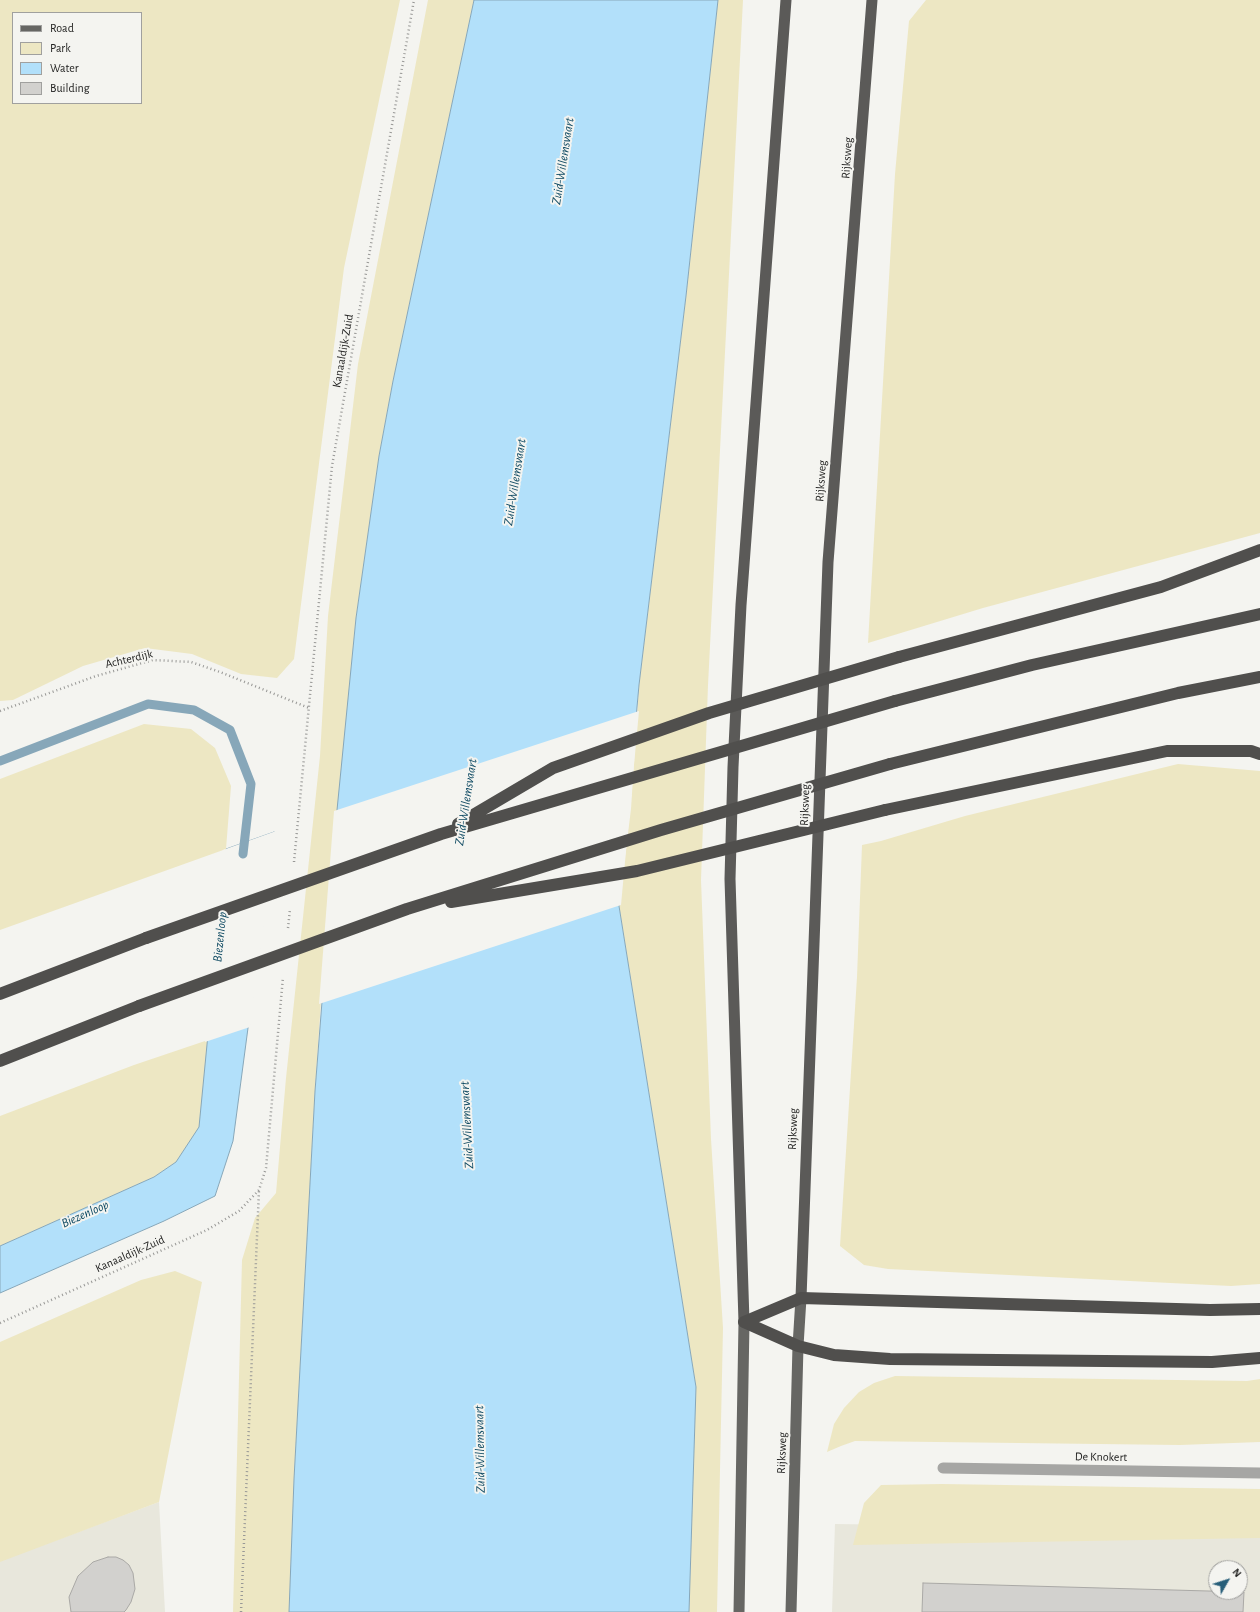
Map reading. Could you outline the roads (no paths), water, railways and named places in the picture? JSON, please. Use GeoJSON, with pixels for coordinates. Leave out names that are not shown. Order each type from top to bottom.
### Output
{"type":"FeatureCollection","features":[{"type":"Feature","properties":{"kind":"highway"},"geometry":{"type":"LineString","coordinates":[[744,1322],[730,879],[733,782],[741,605],[786,0]]}},
{"type":"Feature","properties":{"kind":"highway","name":"Rijksweg"},"geometry":{"type":"LineString","coordinates":[[801,1298],[828,562],[872,0]]}},
{"type":"Feature","properties":{"kind":"highway"},"geometry":{"type":"LineString","coordinates":[[441,834],[553,768],[709,713],[898,657],[1161,587],[1260,550]]}},
{"type":"Feature","properties":{"kind":"highway"},"geometry":{"type":"LineString","coordinates":[[0,994],[146,938],[441,834],[895,701],[1032,665],[1260,614]]}},
{"type":"Feature","properties":{"kind":"highway"},"geometry":{"type":"LineString","coordinates":[[0,1061],[139,1006],[407,909],[661,830],[890,764],[1178,693],[1260,677]]}},
{"type":"Feature","properties":{"kind":"highway"},"geometry":{"type":"LineString","coordinates":[[407,909],[637,871],[885,810],[1167,751],[1251,751],[1260,754]]}},
{"type":"Feature","properties":{"kind":"highway"},"geometry":{"type":"LineString","coordinates":[[744,1322],[801,1298],[1210,1310],[1260,1309]]}},
{"type":"Feature","properties":{"kind":"highway"},"geometry":{"type":"LineString","coordinates":[[744,1322],[798,1346],[834,1355],[890,1358],[1212,1362],[1260,1358]]}},
{"type":"Feature","properties":{"kind":"main road","name":"Rijksweg"},"geometry":{"type":"LineString","coordinates":[[791,1612],[798,1346],[801,1298]]}},
{"type":"Feature","properties":{"kind":"main road"},"geometry":{"type":"LineString","coordinates":[[739,1612],[744,1322]]}},
{"type":"Feature","properties":{"kind":"street","name":"De Knokert"},"geometry":{"type":"LineString","coordinates":[[943,1468],[1260,1473]]}},
{"type":"Feature","properties":{"kind":"water","name":"Zuid-Willemsvaart"},"geometry":{"type":"Polygon","coordinates":[[[474,0],[718,0],[686,296],[639,685],[619,906],[696,1387],[689,1612],[289,1612],[294,1479],[315,1091],[337,810],[356,618],[379,456],[393,381],[474,0]]]}},
{"type":"Feature","properties":{"kind":"water"},"geometry":{"type":"Polygon","coordinates":[[[274,832],[233,1141],[215,1196],[164,1221],[0,1293],[0,1246],[154,1177],[176,1162],[199,1127],[226,849],[274,832]]]}},
{"type":"Feature","properties":{"kind":"waterway","name":"Biezenloop"},"geometry":{"type":"LineString","coordinates":[[0,761],[148,704],[194,710],[230,730],[251,784],[243,854]]}}]}
